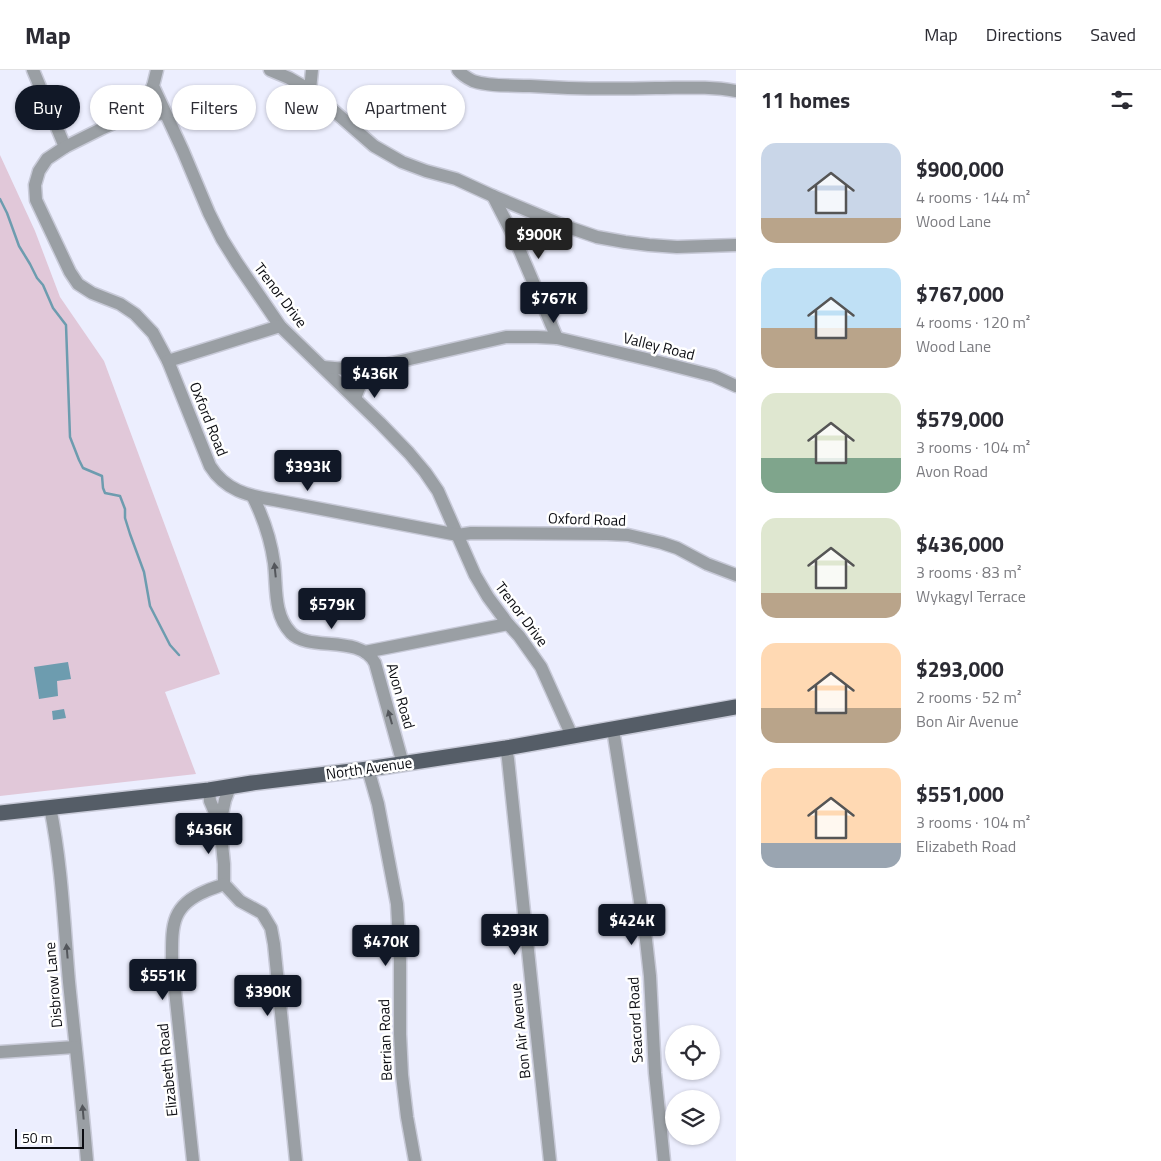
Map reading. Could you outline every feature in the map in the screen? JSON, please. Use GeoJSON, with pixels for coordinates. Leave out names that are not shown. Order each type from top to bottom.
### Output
{"type":"FeatureCollection","features":[{"type":"Feature","properties":{"kind":"main road","name":"North Avenue"},"geometry":{"type":"LineString","coordinates":[[0,813],[209,790],[404,764],[736,707]]}},
{"type":"Feature","properties":{"kind":"street"},"geometry":{"type":"LineString","coordinates":[[33,70],[66,147]]}},
{"type":"Feature","properties":{"kind":"street"},"geometry":{"type":"LineString","coordinates":[[153,85],[157,70]]}},
{"type":"Feature","properties":{"kind":"street"},"geometry":{"type":"LineString","coordinates":[[270,70],[294,74],[305,85]]}},
{"type":"Feature","properties":{"kind":"street"},"geometry":{"type":"LineString","coordinates":[[310,85],[312,70]]}},
{"type":"Feature","properties":{"kind":"street"},"geometry":{"type":"LineString","coordinates":[[458,70],[463,76],[487,84],[638,89],[702,87],[724,88],[736,91]]}},
{"type":"Feature","properties":{"kind":"street","name":"Trenor Drive"},"geometry":{"type":"LineString","coordinates":[[162,107],[209,213],[237,263],[280,326],[409,452],[425,472],[438,491],[458,534],[463,551],[488,597],[541,667],[572,736]]}},
{"type":"Feature","properties":{"kind":"street"},"geometry":{"type":"LineString","coordinates":[[337,114],[374,146],[402,162],[456,179],[582,232],[649,246],[736,245]]}},
{"type":"Feature","properties":{"kind":"street","name":"Oxford Road"},"geometry":{"type":"LineString","coordinates":[[99,130],[47,159],[39,171],[35,185],[36,200],[51,234],[78,284],[92,293],[120,304],[135,314],[153,333],[168,361],[210,466],[215,474],[230,487],[253,497],[458,534],[628,535],[677,548],[707,564],[736,575]]}},
{"type":"Feature","properties":{"kind":"street"},"geometry":{"type":"LineString","coordinates":[[493,196],[514,237],[557,338]]}},
{"type":"Feature","properties":{"kind":"street"},"geometry":{"type":"LineString","coordinates":[[168,361],[280,326]]}},
{"type":"Feature","properties":{"kind":"street","name":"Valley Road"},"geometry":{"type":"LineString","coordinates":[[323,367],[368,370],[506,337],[557,338],[714,376],[736,386]]}},
{"type":"Feature","properties":{"kind":"street"},"geometry":{"type":"LineString","coordinates":[[355,398],[368,370]]}},
{"type":"Feature","properties":{"kind":"street","name":"Avon Road"},"geometry":{"type":"LineString","coordinates":[[253,497],[260,512],[271,548],[278,610],[283,623],[296,637],[306,641],[349,646],[366,652],[372,658],[404,764]]}},
{"type":"Feature","properties":{"kind":"street"},"geometry":{"type":"LineString","coordinates":[[366,652],[508,624]]}},
{"type":"Feature","properties":{"kind":"street","name":"Seacord Road"},"geometry":{"type":"LineString","coordinates":[[613,729],[646,940],[655,1073],[664,1161]]}},
{"type":"Feature","properties":{"kind":"street","name":"Bon Air Avenue"},"geometry":{"type":"LineString","coordinates":[[506,748],[550,1161]]}},
{"type":"Feature","properties":{"kind":"street","name":"Berrian Road"},"geometry":{"type":"LineString","coordinates":[[368,769],[378,804],[397,904],[402,1075],[415,1161]]}},
{"type":"Feature","properties":{"kind":"street"},"geometry":{"type":"LineString","coordinates":[[230,787],[220,824],[224,884],[240,901],[262,913],[271,928],[296,1161]]}},
{"type":"Feature","properties":{"kind":"street"},"geometry":{"type":"LineString","coordinates":[[209,790],[210,801],[220,824]]}},
{"type":"Feature","properties":{"kind":"street","name":"Disbrow Lane"},"geometry":{"type":"LineString","coordinates":[[50,807],[58,852],[87,1161]]}},
{"type":"Feature","properties":{"kind":"street","name":"Elizabeth Road"},"geometry":{"type":"LineString","coordinates":[[193,1161],[172,962],[172,938],[177,912],[184,903],[224,884]]}},
{"type":"Feature","properties":{"kind":"street"},"geometry":{"type":"LineString","coordinates":[[0,1052],[75,1047]]}},
{"type":"Feature","properties":{"kind":"shaded area"},"geometry":{"type":"Polygon","coordinates":[[[0,155],[35,231],[60,297],[104,361],[220,674],[165,692],[196,774],[0,796],[0,155]]]}},
{"type":"Feature","properties":{"kind":"water"},"geometry":{"type":"Polygon","coordinates":[[[68,662],[71,679],[57,681],[58,696],[39,699],[34,667],[68,662]]]}},
{"type":"Feature","properties":{"kind":"water"},"geometry":{"type":"Polygon","coordinates":[[[64,709],[66,718],[53,720],[52,711],[64,709]]]}},
{"type":"Feature","properties":{"kind":"waterway"},"geometry":{"type":"LineString","coordinates":[[0,199],[19,246],[43,285],[53,308],[66,325],[70,437],[79,460],[83,468],[102,476],[105,493],[120,496],[125,509],[125,518],[130,534],[144,572],[150,606],[170,645],[179,655]]}}]}
